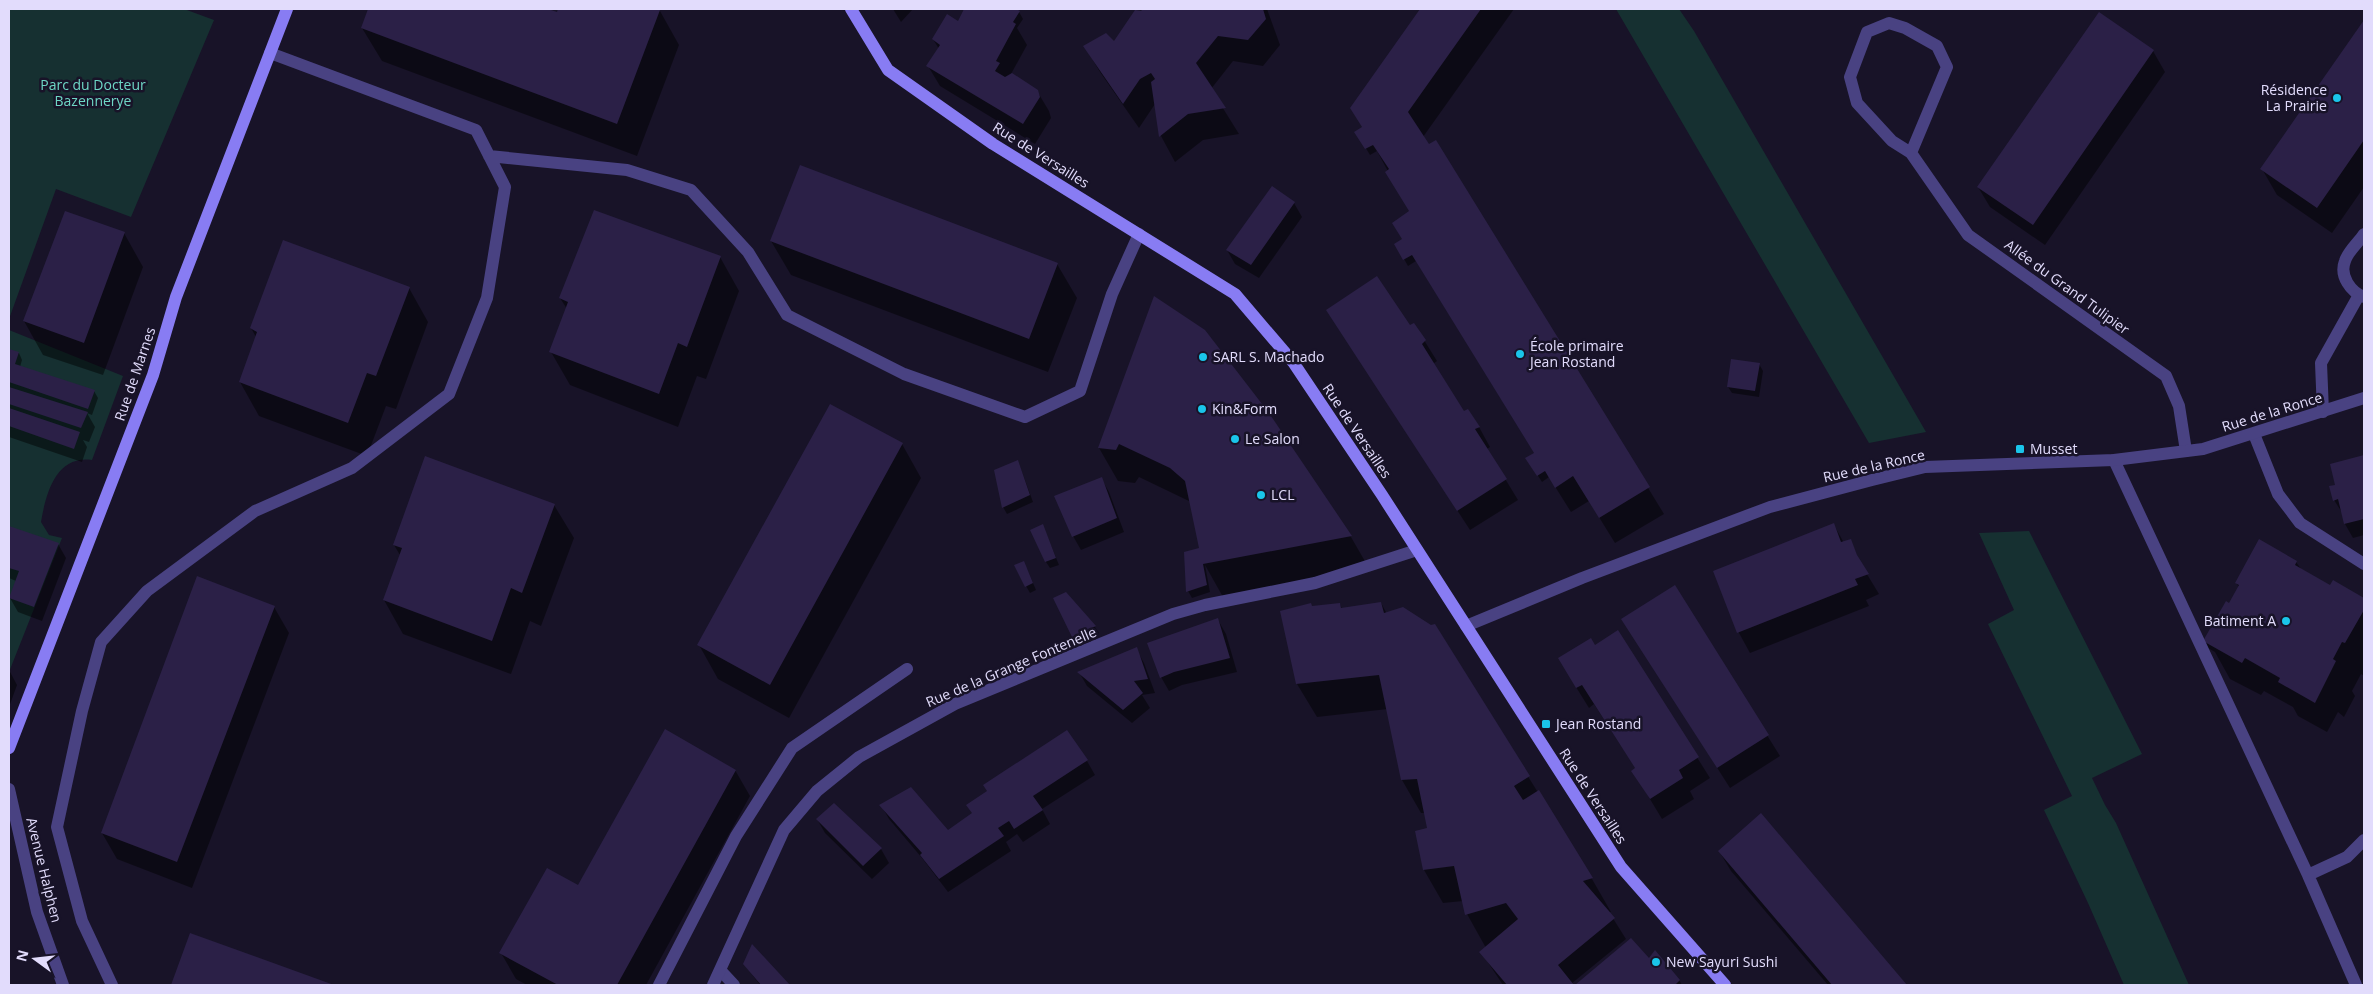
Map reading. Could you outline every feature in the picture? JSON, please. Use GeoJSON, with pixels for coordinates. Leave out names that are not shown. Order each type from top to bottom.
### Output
{"type":"FeatureCollection","features":[{"type":"Feature","properties":{"kind":"main road","name":"Rue de Marnes"},"geometry":{"type":"LineString","coordinates":[[9,748],[153,375],[176,298],[287,9]]}},
{"type":"Feature","properties":{"kind":"main road","name":"Rue de Versailles"},"geometry":{"type":"LineString","coordinates":[[851,9],[888,70],[993,144],[1235,294],[1293,362],[1622,867],[1725,985]]}},
{"type":"Feature","properties":{"kind":"street","name":"Allée du Grand Tulipier"},"geometry":{"type":"LineString","coordinates":[[1911,153],[1947,67],[1937,46],[1905,28],[1889,23],[1867,32],[1850,77],[1857,103],[1892,141],[1911,153],[1968,235],[2166,376],[2179,406],[2186,451]]}},
{"type":"Feature","properties":{"kind":"street"},"geometry":{"type":"LineString","coordinates":[[112,985],[82,921],[57,827],[82,711],[102,642],[147,591],[255,511],[352,468],[449,394],[487,298],[505,187],[476,130],[270,53]]}},
{"type":"Feature","properties":{"kind":"street"},"geometry":{"type":"LineString","coordinates":[[489,156],[626,170],[691,190],[748,252],[787,315],[904,374],[1025,417],[1080,391],[1112,294],[1138,234]]}},
{"type":"Feature","properties":{"kind":"street"},"geometry":{"type":"LineString","coordinates":[[2323,412],[2321,363],[2361,296],[2347,282],[2344,273],[2345,261],[2364,234]]}},
{"type":"Feature","properties":{"kind":"street","name":"Rue de la Ronce"},"geometry":{"type":"LineString","coordinates":[[1466,626],[1591,575],[1770,507],[1925,467],[2114,460],[2203,449],[2364,398]]}},
{"type":"Feature","properties":{"kind":"street"},"geometry":{"type":"LineString","coordinates":[[2254,434],[2278,494],[2300,523],[2364,564]]}},
{"type":"Feature","properties":{"kind":"street"},"geometry":{"type":"LineString","coordinates":[[2114,460],[2308,875],[2356,985]]}},
{"type":"Feature","properties":{"kind":"street","name":"Rue de la Grange Fontenelle"},"geometry":{"type":"LineString","coordinates":[[713,985],[784,830],[818,790],[859,757],[955,704],[1174,614],[1205,605],[1315,584],[1417,550]]}},
{"type":"Feature","properties":{"kind":"street"},"geometry":{"type":"LineString","coordinates":[[659,985],[736,836],[792,748],[907,669]]}},
{"type":"Feature","properties":{"kind":"street","name":"Avenue Halphen"},"geometry":{"type":"LineString","coordinates":[[9,789],[37,912],[63,985]]}},
{"type":"Feature","properties":{"kind":"street"},"geometry":{"type":"LineString","coordinates":[[2308,875],[2347,857],[2364,840]]}},
{"type":"Feature","properties":{"kind":"street"},"geometry":{"type":"LineString","coordinates":[[721,971],[734,985]]}},
{"type":"Feature","properties":{"kind":"green space","name":"Parc du Docteur Bazennerye"},"geometry":{"type":"Polygon","coordinates":[[[9,9],[184,9],[214,20],[131,217],[56,189],[9,319],[9,9]]]}},
{"type":"Feature","properties":{"kind":"green space"},"geometry":{"type":"Polygon","coordinates":[[[1616,9],[1679,9],[1694,31],[1926,432],[1869,443],[1616,9]]]}},
{"type":"Feature","properties":{"kind":"green space"},"geometry":{"type":"Polygon","coordinates":[[[9,330],[123,376],[92,460],[80,460],[70,463],[61,470],[50,488],[41,522],[49,535],[62,538],[9,672],[9,330]]]}},
{"type":"Feature","properties":{"kind":"green space"},"geometry":{"type":"Polygon","coordinates":[[[2029,531],[2142,754],[2092,778],[2116,823],[2189,985],[2124,985],[2044,810],[2072,796],[1988,624],[2014,610],[1979,533],[2029,531]]]}},
{"type":"Feature","properties":{"kind":"building"},"geometry":{"type":"Polygon","coordinates":[[[368,9],[548,9],[557,12],[558,9],[660,10],[617,124],[361,28],[368,9]]]}},
{"type":"Feature","properties":{"kind":"building"},"geometry":{"type":"Polygon","coordinates":[[[964,9],[1016,9],[1020,11],[1013,22],[1016,24],[996,61],[1000,63],[995,71],[1005,77],[1012,73],[1038,90],[1040,97],[1023,124],[926,66],[940,45],[932,39],[947,14],[958,21],[964,9]]]}},
{"type":"Feature","properties":{"kind":"building"},"geometry":{"type":"Polygon","coordinates":[[[1143,9],[1263,9],[1266,19],[1248,40],[1218,36],[1196,63],[1226,108],[1188,114],[1159,137],[1151,82],[1155,79],[1151,73],[1140,79],[1123,104],[1083,46],[1106,33],[1114,41],[1135,10],[1141,11],[1143,9]]]}},
{"type":"Feature","properties":{"kind":"building","name":"École primaire Jean Rostand"},"geometry":{"type":"Polygon","coordinates":[[[1420,9],[1481,9],[1408,112],[1429,144],[1436,140],[1650,487],[1599,518],[1573,476],[1555,488],[1545,471],[1537,476],[1525,458],[1534,453],[1412,255],[1403,260],[1394,244],[1402,239],[1392,223],[1409,211],[1385,172],[1389,169],[1373,145],[1365,149],[1354,132],[1362,127],[1350,108],[1420,9]]]}},
{"type":"Feature","properties":{"kind":"building"},"geometry":{"type":"Polygon","coordinates":[[[2099,12],[2154,50],[2033,225],[1977,187],[2099,12]]]}},
{"type":"Feature","properties":{"kind":"building","name":"Résidence La Prairie"},"geometry":{"type":"Polygon","coordinates":[[[2364,20],[2364,140],[2317,208],[2260,169],[2364,20]]]}},
{"type":"Feature","properties":{"kind":"building"},"geometry":{"type":"Polygon","coordinates":[[[800,165],[1058,263],[1029,339],[770,241],[800,165]]]}},
{"type":"Feature","properties":{"kind":"building"},"geometry":{"type":"Polygon","coordinates":[[[1272,186],[1295,202],[1251,265],[1226,250],[1272,186]]]}},
{"type":"Feature","properties":{"kind":"building"},"geometry":{"type":"Polygon","coordinates":[[[594,210],[721,256],[687,347],[678,343],[659,394],[549,352],[568,302],[559,298],[594,210]]]}},
{"type":"Feature","properties":{"kind":"building"},"geometry":{"type":"Polygon","coordinates":[[[65,211],[125,232],[84,343],[23,321],[65,211]]]}},
{"type":"Feature","properties":{"kind":"building"},"geometry":{"type":"Polygon","coordinates":[[[283,240],[410,287],[376,376],[367,373],[348,423],[239,382],[257,332],[250,328],[283,240]]]}},
{"type":"Feature","properties":{"kind":"building"},"geometry":{"type":"Polygon","coordinates":[[[1377,276],[1410,325],[1414,323],[1426,340],[1422,344],[1464,411],[1468,409],[1480,427],[1475,429],[1507,479],[1457,511],[1326,310],[1377,276]]]}},
{"type":"Feature","properties":{"kind":"building"},"geometry":{"type":"Polygon","coordinates":[[[1154,296],[1205,330],[1269,413],[1352,536],[1203,564],[1207,585],[1186,592],[1184,552],[1199,548],[1185,481],[1170,468],[1119,444],[1116,450],[1098,448],[1154,296]]]}},
{"type":"Feature","properties":{"kind":"building"},"geometry":{"type":"Polygon","coordinates":[[[9,349],[19,352],[15,364],[95,390],[88,409],[9,382],[9,349]]]}},
{"type":"Feature","properties":{"kind":"building"},"geometry":{"type":"Polygon","coordinates":[[[1731,359],[1760,363],[1755,391],[1727,387],[1731,359]]]}},
{"type":"Feature","properties":{"kind":"building"},"geometry":{"type":"Polygon","coordinates":[[[9,387],[88,412],[81,428],[9,404],[9,387]]]}},
{"type":"Feature","properties":{"kind":"building"},"geometry":{"type":"Polygon","coordinates":[[[830,404],[903,443],[770,685],[697,645],[830,404]]]}},
{"type":"Feature","properties":{"kind":"building"},"geometry":{"type":"Polygon","coordinates":[[[9,408],[80,432],[74,449],[9,426],[9,408]]]}},
{"type":"Feature","properties":{"kind":"building"},"geometry":{"type":"Polygon","coordinates":[[[2364,455],[2364,519],[2344,524],[2338,499],[2333,501],[2329,486],[2335,485],[2330,464],[2364,455]]]}},
{"type":"Feature","properties":{"kind":"building"},"geometry":{"type":"Polygon","coordinates":[[[425,456],[555,504],[522,593],[511,588],[492,641],[383,600],[402,548],[393,545],[425,456]]]}},
{"type":"Feature","properties":{"kind":"building"},"geometry":{"type":"Polygon","coordinates":[[[1018,460],[1030,495],[1002,508],[994,470],[1018,460]]]}},
{"type":"Feature","properties":{"kind":"building"},"geometry":{"type":"Polygon","coordinates":[[[1102,477],[1117,518],[1072,537],[1054,496],[1102,477]]]}},
{"type":"Feature","properties":{"kind":"building"},"geometry":{"type":"Polygon","coordinates":[[[1834,523],[1841,542],[1851,539],[1857,555],[1869,574],[1855,579],[1858,585],[1737,633],[1713,571],[1834,523]]]}},
{"type":"Feature","properties":{"kind":"building"},"geometry":{"type":"Polygon","coordinates":[[[1043,524],[1056,558],[1045,562],[1030,530],[1043,524]]]}},
{"type":"Feature","properties":{"kind":"building"},"geometry":{"type":"Polygon","coordinates":[[[9,526],[59,543],[34,607],[9,598],[19,571],[9,568],[9,526]]]}},
{"type":"Feature","properties":{"kind":"building","name":"Batiment A"},"geometry":{"type":"Polygon","coordinates":[[[2259,539],[2297,561],[2295,565],[2330,585],[2333,580],[2364,598],[2364,610],[2345,643],[2342,642],[2333,659],[2336,661],[2315,703],[2278,682],[2280,678],[2245,658],[2242,663],[2203,641],[2226,601],[2229,603],[2239,585],[2235,583],[2259,539]]]}},
{"type":"Feature","properties":{"kind":"building"},"geometry":{"type":"Polygon","coordinates":[[[1024,561],[1033,583],[1025,587],[1014,565],[1024,561]]]}},
{"type":"Feature","properties":{"kind":"building"},"geometry":{"type":"Polygon","coordinates":[[[197,576],[275,606],[177,862],[101,833],[197,576]]]}},
{"type":"Feature","properties":{"kind":"building"},"geometry":{"type":"Polygon","coordinates":[[[1675,585],[1769,735],[1717,768],[1621,619],[1675,585]]]}},
{"type":"Feature","properties":{"kind":"building"},"geometry":{"type":"Polygon","coordinates":[[[1066,592],[1096,626],[1072,637],[1053,598],[1066,592]]]}},
{"type":"Feature","properties":{"kind":"building"},"geometry":{"type":"Polygon","coordinates":[[[1381,602],[1384,613],[1403,607],[1431,625],[1435,624],[1530,776],[1514,786],[1523,800],[1539,790],[1593,878],[1583,881],[1615,918],[1558,965],[1574,985],[1507,985],[1479,952],[1518,919],[1506,903],[1465,915],[1454,866],[1423,870],[1415,831],[1427,828],[1417,779],[1401,780],[1379,675],[1296,684],[1280,611],[1311,603],[1312,606],[1340,603],[1341,608],[1381,602]]]}},
{"type":"Feature","properties":{"kind":"building"},"geometry":{"type":"Polygon","coordinates":[[[1218,618],[1230,658],[1174,672],[1160,678],[1147,643],[1218,618]]]}},
{"type":"Feature","properties":{"kind":"building"},"geometry":{"type":"Polygon","coordinates":[[[1618,630],[1699,757],[1679,770],[1683,778],[1650,799],[1631,771],[1635,768],[1582,685],[1576,688],[1558,658],[1591,638],[1595,645],[1618,630]]]}},
{"type":"Feature","properties":{"kind":"building"},"geometry":{"type":"Polygon","coordinates":[[[1137,647],[1148,679],[1134,681],[1143,693],[1123,710],[1077,672],[1137,647]]]}},
{"type":"Feature","properties":{"kind":"building"},"geometry":{"type":"Polygon","coordinates":[[[665,729],[736,770],[617,985],[558,985],[499,953],[547,868],[578,885],[665,729]]]}},
{"type":"Feature","properties":{"kind":"building"},"geometry":{"type":"Polygon","coordinates":[[[1067,730],[1088,760],[1033,796],[1043,810],[1014,829],[1009,821],[998,828],[1004,836],[939,879],[920,855],[922,853],[879,805],[911,787],[948,830],[972,813],[966,805],[987,791],[983,785],[1067,730]]]}},
{"type":"Feature","properties":{"kind":"building"},"geometry":{"type":"Polygon","coordinates":[[[834,803],[882,848],[863,866],[816,819],[834,803]]]}},
{"type":"Feature","properties":{"kind":"building"},"geometry":{"type":"Polygon","coordinates":[[[1761,813],[1907,985],[1832,985],[1718,851],[1761,813]]]}},
{"type":"Feature","properties":{"kind":"building"},"geometry":{"type":"Polygon","coordinates":[[[190,933],[334,985],[171,985],[190,933]]]}},
{"type":"Feature","properties":{"kind":"building"},"geometry":{"type":"Polygon","coordinates":[[[1631,938],[1649,958],[1655,950],[1680,980],[1675,985],[1575,985],[1631,938]]]}},
{"type":"Feature","properties":{"kind":"building"},"geometry":{"type":"Polygon","coordinates":[[[752,944],[790,985],[761,985],[743,964],[752,944]]]}},
{"type":"Feature","properties":{"kind":"place","name":"Résidence La Prairie"},"geometry":{"type":"Point","coordinates":[2337,98]}},
{"type":"Feature","properties":{"kind":"place","name":"École primaire Jean Rostand"},"geometry":{"type":"Point","coordinates":[1520,354]}},
{"type":"Feature","properties":{"kind":"place","name":"SARL S. Machado"},"geometry":{"type":"Point","coordinates":[1203,357]}},
{"type":"Feature","properties":{"kind":"place","name":"Kin&Form"},"geometry":{"type":"Point","coordinates":[1202,409]}},
{"type":"Feature","properties":{"kind":"place","name":"Le Salon"},"geometry":{"type":"Point","coordinates":[1235,439]}},
{"type":"Feature","properties":{"kind":"place","name":"Musset"},"geometry":{"type":"Point","coordinates":[2020,449]}},
{"type":"Feature","properties":{"kind":"place","name":"LCL"},"geometry":{"type":"Point","coordinates":[1261,495]}},
{"type":"Feature","properties":{"kind":"place","name":"Batiment A"},"geometry":{"type":"Point","coordinates":[2286,621]}},
{"type":"Feature","properties":{"kind":"place","name":"Jean Rostand"},"geometry":{"type":"Point","coordinates":[1546,724]}},
{"type":"Feature","properties":{"kind":"place","name":"New Sayuri Sushi"},"geometry":{"type":"Point","coordinates":[1656,962]}}]}
